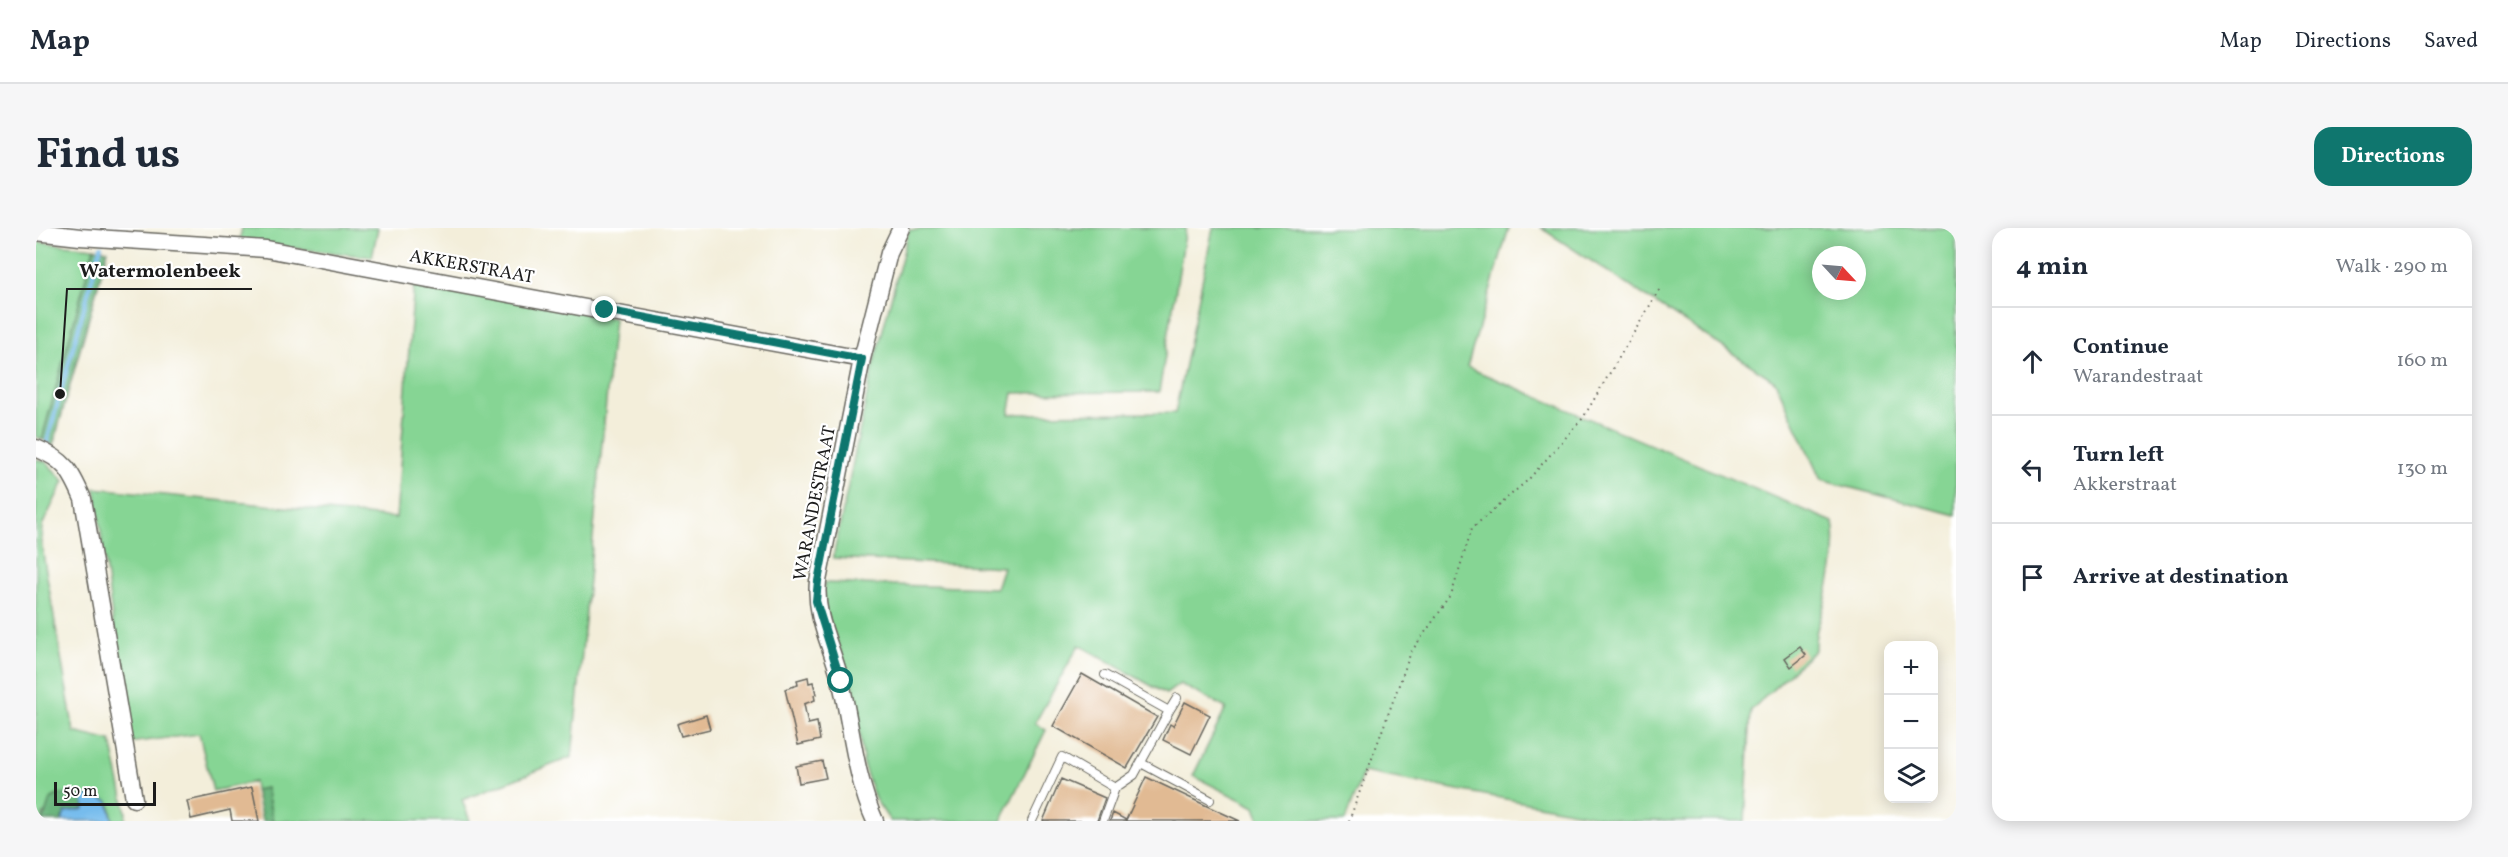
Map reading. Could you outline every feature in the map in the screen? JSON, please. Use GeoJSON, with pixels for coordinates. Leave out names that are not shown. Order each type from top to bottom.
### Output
{"type":"FeatureCollection","features":[{"type":"Feature","properties":{"kind":"street","name":"WARANDESTRAAT"},"geometry":{"type":"LineString","coordinates":[[874,821],[857,769],[841,681],[816,601],[862,359],[890,253],[901,228]]}},
{"type":"Feature","properties":{"kind":"street","name":"AKKERSTRAAT"},"geometry":{"type":"LineString","coordinates":[[36,232],[266,249],[862,359]]}},
{"type":"Feature","properties":{"kind":"street"},"geometry":{"type":"LineString","coordinates":[[36,448],[57,456],[71,473],[83,499],[134,799]]}},
{"type":"Feature","properties":{"kind":"lane"},"geometry":{"type":"LineString","coordinates":[[1106,675],[1169,711]]}},
{"type":"Feature","properties":{"kind":"lane"},"geometry":{"type":"LineString","coordinates":[[1103,821],[1115,788],[1134,775],[1177,698]]}},
{"type":"Feature","properties":{"kind":"lane"},"geometry":{"type":"LineString","coordinates":[[1032,821],[1062,757],[1115,788]]}},
{"type":"Feature","properties":{"kind":"lane"},"geometry":{"type":"LineString","coordinates":[[1141,763],[1210,800]]}},
{"type":"Feature","properties":{"kind":"path"},"geometry":{"type":"LineString","coordinates":[[1349,821],[1411,651],[1451,596],[1472,528],[1528,480],[1583,418],[1661,287]]}},
{"type":"Feature","properties":{"kind":"green space"},"geometry":{"type":"Polygon","coordinates":[[[242,228],[378,228],[372,257],[239,242],[242,228]]]}},
{"type":"Feature","properties":{"kind":"green space"},"geometry":{"type":"Polygon","coordinates":[[[1186,228],[1159,392],[1013,393],[1009,414],[1175,413],[1213,228],[1509,228],[1467,367],[1833,522],[1835,543],[1832,566],[1816,634],[1815,650],[1751,710],[1745,821],[1623,821],[1363,772],[1345,821],[1260,821],[1255,807],[1193,776],[1226,708],[1180,684],[1166,694],[1079,645],[1035,723],[1046,730],[1001,821],[890,821],[875,799],[864,767],[853,685],[824,607],[824,583],[996,588],[1003,567],[833,558],[872,371],[909,230],[1186,228]]]}},
{"type":"Feature","properties":{"kind":"green space"},"geometry":{"type":"Polygon","coordinates":[[[1541,228],[1956,228],[1956,515],[1821,480],[1775,381],[1541,228]]]}},
{"type":"Feature","properties":{"kind":"green space"},"geometry":{"type":"Polygon","coordinates":[[[36,242],[94,248],[42,439],[36,437],[36,242]]]}},
{"type":"Feature","properties":{"kind":"green space"},"geometry":{"type":"Polygon","coordinates":[[[94,248],[108,250],[53,446],[42,439],[94,248]]]}},
{"type":"Feature","properties":{"kind":"green space"},"geometry":{"type":"Polygon","coordinates":[[[414,283],[614,318],[572,757],[462,800],[470,821],[273,821],[266,788],[255,790],[254,782],[213,791],[199,734],[129,743],[95,488],[396,518],[414,283]]]}},
{"type":"Feature","properties":{"kind":"green space"},"geometry":{"type":"Polygon","coordinates":[[[36,459],[46,462],[64,481],[42,526],[41,542],[74,732],[111,741],[126,812],[125,821],[113,821],[110,805],[93,795],[73,794],[43,814],[43,821],[36,821],[36,459]]]}},
{"type":"Feature","properties":{"kind":"green space"},"geometry":{"type":"Polygon","coordinates":[[[266,788],[273,821],[262,821],[255,790],[266,788]]]}},
{"type":"Feature","properties":{"kind":"green space"},"geometry":{"type":"Polygon","coordinates":[[[60,794],[83,796],[84,809],[62,817],[62,821],[43,821],[50,799],[60,794]]]}},
{"type":"Feature","properties":{"kind":"water"},"geometry":{"type":"Polygon","coordinates":[[[93,795],[108,801],[113,821],[62,821],[65,812],[84,809],[83,796],[93,795]]]}},
{"type":"Feature","properties":{"kind":"building"},"geometry":{"type":"Polygon","coordinates":[[[1800,647],[1806,655],[1791,667],[1785,658],[1800,647]]]}},
{"type":"Feature","properties":{"kind":"building"},"geometry":{"type":"Polygon","coordinates":[[[1082,674],[1157,717],[1127,768],[1053,726],[1082,674]]]}},
{"type":"Feature","properties":{"kind":"building"},"geometry":{"type":"Polygon","coordinates":[[[808,677],[809,683],[813,682],[816,694],[814,695],[815,700],[804,704],[808,724],[817,722],[820,740],[798,745],[785,689],[798,685],[797,680],[808,677]]]}},
{"type":"Feature","properties":{"kind":"building"},"geometry":{"type":"Polygon","coordinates":[[[1185,702],[1210,715],[1191,754],[1163,740],[1170,724],[1173,726],[1185,702]]]}},
{"type":"Feature","properties":{"kind":"building"},"geometry":{"type":"Polygon","coordinates":[[[706,715],[710,729],[681,736],[677,724],[706,715]]]}},
{"type":"Feature","properties":{"kind":"building"},"geometry":{"type":"Polygon","coordinates":[[[822,761],[826,778],[799,783],[796,766],[822,761]]]}},
{"type":"Feature","properties":{"kind":"building"},"geometry":{"type":"Polygon","coordinates":[[[1146,777],[1240,821],[1110,821],[1113,813],[1126,820],[1146,777]]]}},
{"type":"Feature","properties":{"kind":"building"},"geometry":{"type":"Polygon","coordinates":[[[1061,779],[1105,798],[1097,821],[1043,821],[1061,779]]]}},
{"type":"Feature","properties":{"kind":"building"},"geometry":{"type":"Polygon","coordinates":[[[252,787],[259,821],[232,821],[230,810],[191,819],[187,801],[252,787]]]}},
{"type":"Feature","properties":{"kind":"waterway"},"geometry":{"type":"LineString","coordinates":[[47,442],[101,246]]}},
{"type":"Feature","properties":{"kind":"place","name":"Watermolenbeek"},"geometry":{"type":"Point","coordinates":[60,394]}},
{"type":"Feature","properties":{"kind":"route"},"geometry":{"type":"LineString","coordinates":[[605,310],[862,359],[816,601],[841,681]]}}]}
